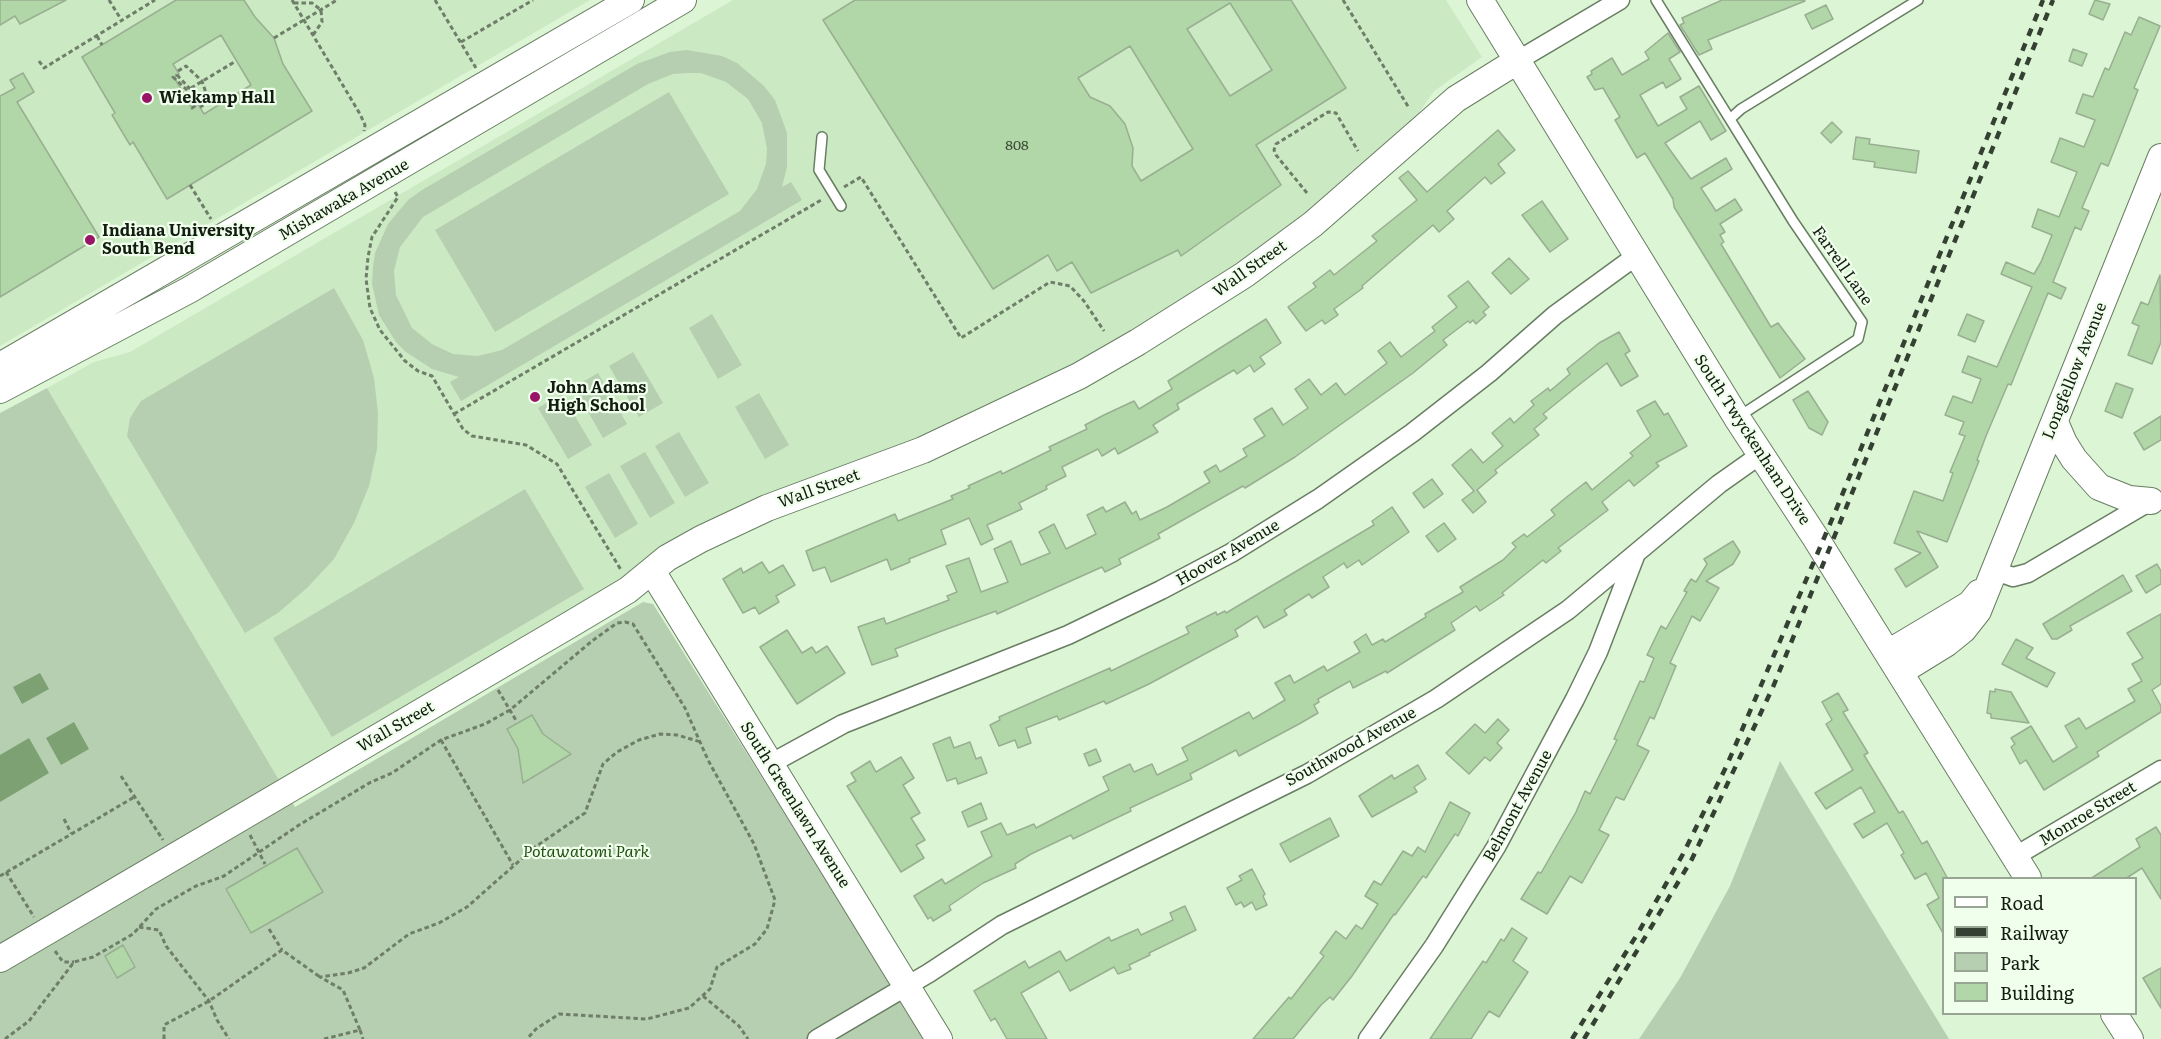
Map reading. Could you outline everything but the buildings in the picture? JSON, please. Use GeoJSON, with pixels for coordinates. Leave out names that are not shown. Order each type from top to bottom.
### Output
{"type":"FeatureCollection","features":[{"type":"Feature","properties":{"kind":"street","name":"Mishawaka Avenue"},"geometry":{"type":"LineString","coordinates":[[0,366],[631,0]]}},
{"type":"Feature","properties":{"kind":"street","name":"Mishawaka Avenue"},"geometry":{"type":"LineString","coordinates":[[0,390],[200,284],[683,0]]}},
{"type":"Feature","properties":{"kind":"street","name":"South Twyckenham Drive"},"geometry":{"type":"LineString","coordinates":[[1480,0],[1760,455],[1894,663],[2027,877]]}},
{"type":"Feature","properties":{"kind":"street","name":"Wall Street"},"geometry":{"type":"LineString","coordinates":[[0,959],[488,673],[631,587],[667,558],[701,539],[767,508],[923,450],[1079,376],[1138,342],[1244,275],[1313,224],[1456,99],[1620,0]]}},
{"type":"Feature","properties":{"kind":"street","name":"Longfellow Avenue"},"geometry":{"type":"LineString","coordinates":[[1894,663],[1963,630],[1978,611],[2161,157]]}},
{"type":"Feature","properties":{"kind":"street","name":"Hoover Avenue"},"geometry":{"type":"LineString","coordinates":[[770,764],[853,720],[1078,630],[1231,553],[1318,499],[1412,433],[1489,373],[1573,301],[1636,256]]}},
{"type":"Feature","properties":{"kind":"street"},"geometry":{"type":"LineString","coordinates":[[2055,422],[2074,459],[2099,486],[2129,499],[2156,498]]}},
{"type":"Feature","properties":{"kind":"street","name":"Southwood Avenue"},"geometry":{"type":"LineString","coordinates":[[817,1039],[1002,926],[1307,774],[1392,726],[1529,638],[1636,555],[1732,473],[1760,455]]}},
{"type":"Feature","properties":{"kind":"street"},"geometry":{"type":"LineString","coordinates":[[1990,577],[2013,577],[2028,573],[2156,498]]}},
{"type":"Feature","properties":{"kind":"street","name":"Belmont Avenue"},"geometry":{"type":"LineString","coordinates":[[1368,1039],[1434,946],[1496,847],[1584,680],[1636,555]]}},
{"type":"Feature","properties":{"kind":"street","name":"South Greenlawn Avenue"},"geometry":{"type":"LineString","coordinates":[[652,572],[939,1039]]}},
{"type":"Feature","properties":{"kind":"street","name":"Monroe Street"},"geometry":{"type":"LineString","coordinates":[[2014,857],[2161,770]]}},
{"type":"Feature","properties":{"kind":"street"},"geometry":{"type":"LineString","coordinates":[[2115,1015],[2130,1039]]}},
{"type":"Feature","properties":{"kind":"lane","name":"Farrell Lane"},"geometry":{"type":"LineString","coordinates":[[1656,0],[1793,221],[1862,322],[1862,331],[1858,339],[1737,418]]}},
{"type":"Feature","properties":{"kind":"lane"},"geometry":{"type":"LineString","coordinates":[[1730,119],[1769,92],[1918,0]]}},
{"type":"Feature","properties":{"kind":"lane"},"geometry":{"type":"LineString","coordinates":[[822,137],[819,170],[841,206]]}},
{"type":"Feature","properties":{"kind":"path"},"geometry":{"type":"LineString","coordinates":[[109,0],[122,21]]}},
{"type":"Feature","properties":{"kind":"path"},"geometry":{"type":"LineString","coordinates":[[39,61],[44,68],[155,0]]}},
{"type":"Feature","properties":{"kind":"path"},"geometry":{"type":"LineString","coordinates":[[274,38],[337,0]]}},
{"type":"Feature","properties":{"kind":"path"},"geometry":{"type":"LineString","coordinates":[[435,0],[477,70]]}},
{"type":"Feature","properties":{"kind":"path"},"geometry":{"type":"LineString","coordinates":[[461,42],[533,0]]}},
{"type":"Feature","properties":{"kind":"path"},"geometry":{"type":"LineString","coordinates":[[1342,0],[1409,108]]}},
{"type":"Feature","properties":{"kind":"path"},"geometry":{"type":"LineString","coordinates":[[293,2],[307,2],[321,10]]}},
{"type":"Feature","properties":{"kind":"path"},"geometry":{"type":"LineString","coordinates":[[293,2],[360,114],[365,125],[363,135]]}},
{"type":"Feature","properties":{"kind":"path"},"geometry":{"type":"LineString","coordinates":[[314,35],[322,22],[321,10]]}},
{"type":"Feature","properties":{"kind":"path"},"geometry":{"type":"LineString","coordinates":[[97,36],[102,45]]}},
{"type":"Feature","properties":{"kind":"path"},"geometry":{"type":"LineString","coordinates":[[187,90],[236,61]]}},
{"type":"Feature","properties":{"kind":"path"},"geometry":{"type":"LineString","coordinates":[[178,71],[186,66],[202,81],[208,102],[200,107]]}},
{"type":"Feature","properties":{"kind":"path"},"geometry":{"type":"LineString","coordinates":[[187,90],[177,75],[173,77],[187,90],[192,108],[196,105],[187,90]]}},
{"type":"Feature","properties":{"kind":"path"},"geometry":{"type":"LineString","coordinates":[[1307,193],[1276,155],[1274,150],[1276,144],[1323,115],[1336,113],[1358,151]]}},
{"type":"Feature","properties":{"kind":"path"},"geometry":{"type":"LineString","coordinates":[[454,414],[861,177],[961,338],[1050,282],[1070,286],[1084,300],[1104,332]]}},
{"type":"Feature","properties":{"kind":"path"},"geometry":{"type":"LineString","coordinates":[[190,185],[213,223]]}},
{"type":"Feature","properties":{"kind":"path"},"geometry":{"type":"LineString","coordinates":[[392,186],[398,197],[372,237],[366,279],[370,308],[388,342],[405,361],[418,371],[432,376],[463,429],[472,436],[526,445],[557,464],[631,587]]}},
{"type":"Feature","properties":{"kind":"path"},"geometry":{"type":"LineString","coordinates":[[5,1039],[29,1021],[74,962],[93,957],[133,934],[156,909],[196,886],[224,876],[345,796],[392,773],[441,740],[485,724],[510,710],[592,641],[617,623],[626,622],[633,624],[686,708],[754,844],[775,900],[767,929],[755,944],[717,967],[710,989],[689,1008],[647,1019],[559,1014],[536,1029],[527,1039]]}},
{"type":"Feature","properties":{"kind":"path"},"geometry":{"type":"LineString","coordinates":[[488,673],[517,722]]}},
{"type":"Feature","properties":{"kind":"path"},"geometry":{"type":"LineString","coordinates":[[320,976],[348,973],[364,968],[409,934],[439,923],[467,907],[513,865],[585,813],[603,764],[617,752],[639,740],[660,734],[677,735],[701,742]]}},
{"type":"Feature","properties":{"kind":"path"},"geometry":{"type":"LineString","coordinates":[[441,740],[513,865]]}},
{"type":"Feature","properties":{"kind":"path"},"geometry":{"type":"LineString","coordinates":[[121,776],[174,857]]}},
{"type":"Feature","properties":{"kind":"path"},"geometry":{"type":"LineString","coordinates":[[0,876],[136,796]]}},
{"type":"Feature","properties":{"kind":"path"},"geometry":{"type":"LineString","coordinates":[[241,818],[265,864]]}},
{"type":"Feature","properties":{"kind":"path"},"geometry":{"type":"LineString","coordinates":[[64,819],[71,833]]}},
{"type":"Feature","properties":{"kind":"path"},"geometry":{"type":"LineString","coordinates":[[138,927],[159,930],[166,946],[209,1001],[229,1039]]}},
{"type":"Feature","properties":{"kind":"path"},"geometry":{"type":"LineString","coordinates":[[269,929],[282,950],[343,990],[363,1039]]}},
{"type":"Feature","properties":{"kind":"path"},"geometry":{"type":"LineString","coordinates":[[164,1039],[164,1025],[209,1001],[282,950]]}},
{"type":"Feature","properties":{"kind":"path"},"geometry":{"type":"LineString","coordinates":[[703,996],[739,1026],[748,1039]]}},
{"type":"Feature","properties":{"kind":"path"},"geometry":{"type":"LineString","coordinates":[[324,1039],[360,1030]]}},
{"type":"Feature","properties":{"kind":"shaded area","name":"Indiana University South Bend"},"geometry":{"type":"Polygon","coordinates":[[[0,0],[590,0],[0,346],[0,0]]]}},
{"type":"Feature","properties":{"kind":"shaded area","name":"John Adams High School"},"geometry":{"type":"Polygon","coordinates":[[[733,0],[1446,0],[1482,57],[1434,91],[1404,134],[1337,192],[1238,267],[1080,366],[612,586],[279,780],[47,388],[94,362],[130,352],[733,0]]]}},
{"type":"Feature","properties":{"kind":"shaded area"},"geometry":{"type":"Polygon","coordinates":[[[40,673],[49,689],[22,704],[13,687],[40,673]]]}},
{"type":"Feature","properties":{"kind":"shaded area"},"geometry":{"type":"Polygon","coordinates":[[[74,722],[89,749],[61,765],[46,738],[74,722]]]}},
{"type":"Feature","properties":{"kind":"shaded area"},"geometry":{"type":"Polygon","coordinates":[[[29,738],[49,773],[0,802],[0,755],[29,738]]]}},
{"type":"Feature","properties":{"kind":"green space"},"geometry":{"type":"Polygon","coordinates":[[[687,50],[722,56],[737,63],[764,86],[775,100],[787,133],[787,167],[782,187],[791,182],[802,200],[461,401],[450,382],[459,377],[432,369],[406,352],[396,342],[379,315],[372,284],[373,267],[375,253],[388,224],[408,200],[422,190],[637,64],[670,52],[687,50]],[[701,73],[673,74],[648,84],[423,217],[400,247],[394,271],[396,295],[412,328],[432,344],[453,354],[478,356],[502,350],[740,211],[757,189],[766,164],[767,149],[762,123],[748,99],[726,82],[701,73]]]}},
{"type":"Feature","properties":{"kind":"green space"},"geometry":{"type":"Polygon","coordinates":[[[669,92],[729,194],[495,332],[435,230],[669,92]]]}},
{"type":"Feature","properties":{"kind":"green space"},"geometry":{"type":"Polygon","coordinates":[[[334,288],[363,340],[374,378],[378,413],[377,449],[369,486],[354,523],[334,559],[307,588],[278,613],[245,633],[127,436],[130,418],[141,401],[334,288]]]}},
{"type":"Feature","properties":{"kind":"green space"},"geometry":{"type":"Polygon","coordinates":[[[712,314],[742,365],[718,379],[689,328],[712,314]]]}},
{"type":"Feature","properties":{"kind":"green space"},"geometry":{"type":"Polygon","coordinates":[[[633,352],[663,403],[639,417],[609,366],[633,352]]]}},
{"type":"Feature","properties":{"kind":"green space"},"geometry":{"type":"Polygon","coordinates":[[[598,373],[627,424],[603,438],[574,387],[598,373]]]}},
{"type":"Feature","properties":{"kind":"green space","name":"Potawatomi Park"},"geometry":{"type":"Polygon","coordinates":[[[47,388],[295,807],[643,602],[653,604],[926,1039],[0,1039],[0,413],[47,388]]]}},
{"type":"Feature","properties":{"kind":"green space"},"geometry":{"type":"Polygon","coordinates":[[[759,393],[789,445],[765,459],[735,407],[759,393]]]}},
{"type":"Feature","properties":{"kind":"green space"},"geometry":{"type":"Polygon","coordinates":[[[562,394],[592,445],[568,459],[538,408],[562,394]]]}},
{"type":"Feature","properties":{"kind":"green space"},"geometry":{"type":"Polygon","coordinates":[[[679,432],[709,483],[685,497],[655,446],[679,432]]]}},
{"type":"Feature","properties":{"kind":"green space"},"geometry":{"type":"Polygon","coordinates":[[[645,452],[675,503],[650,518],[620,466],[645,452]]]}},
{"type":"Feature","properties":{"kind":"green space"},"geometry":{"type":"Polygon","coordinates":[[[609,473],[638,524],[615,538],[585,487],[609,473]]]}},
{"type":"Feature","properties":{"kind":"green space"},"geometry":{"type":"Polygon","coordinates":[[[525,489],[584,589],[332,737],[273,638],[525,489]]]}},
{"type":"Feature","properties":{"kind":"green space"},"geometry":{"type":"Polygon","coordinates":[[[1780,761],[1949,1039],[1639,1039],[1680,978],[1730,886],[1780,761]]]}},
{"type":"Feature","properties":{"kind":"railway"},"geometry":{"type":"LineString","coordinates":[[1572,1039],[1638,933],[1683,854],[1727,765],[1836,510],[2043,0]]}},
{"type":"Feature","properties":{"kind":"railway"},"geometry":{"type":"LineString","coordinates":[[1584,1039],[1692,859],[1773,687],[2053,0]]}},
{"type":"Feature","properties":{"kind":"place","name":"Wiekamp Hall"},"geometry":{"type":"Point","coordinates":[147,98]}},
{"type":"Feature","properties":{"kind":"place","name":"Indiana University South Bend"},"geometry":{"type":"Point","coordinates":[90,240]}},
{"type":"Feature","properties":{"kind":"place","name":"John Adams High School"},"geometry":{"type":"Point","coordinates":[535,397]}}]}
